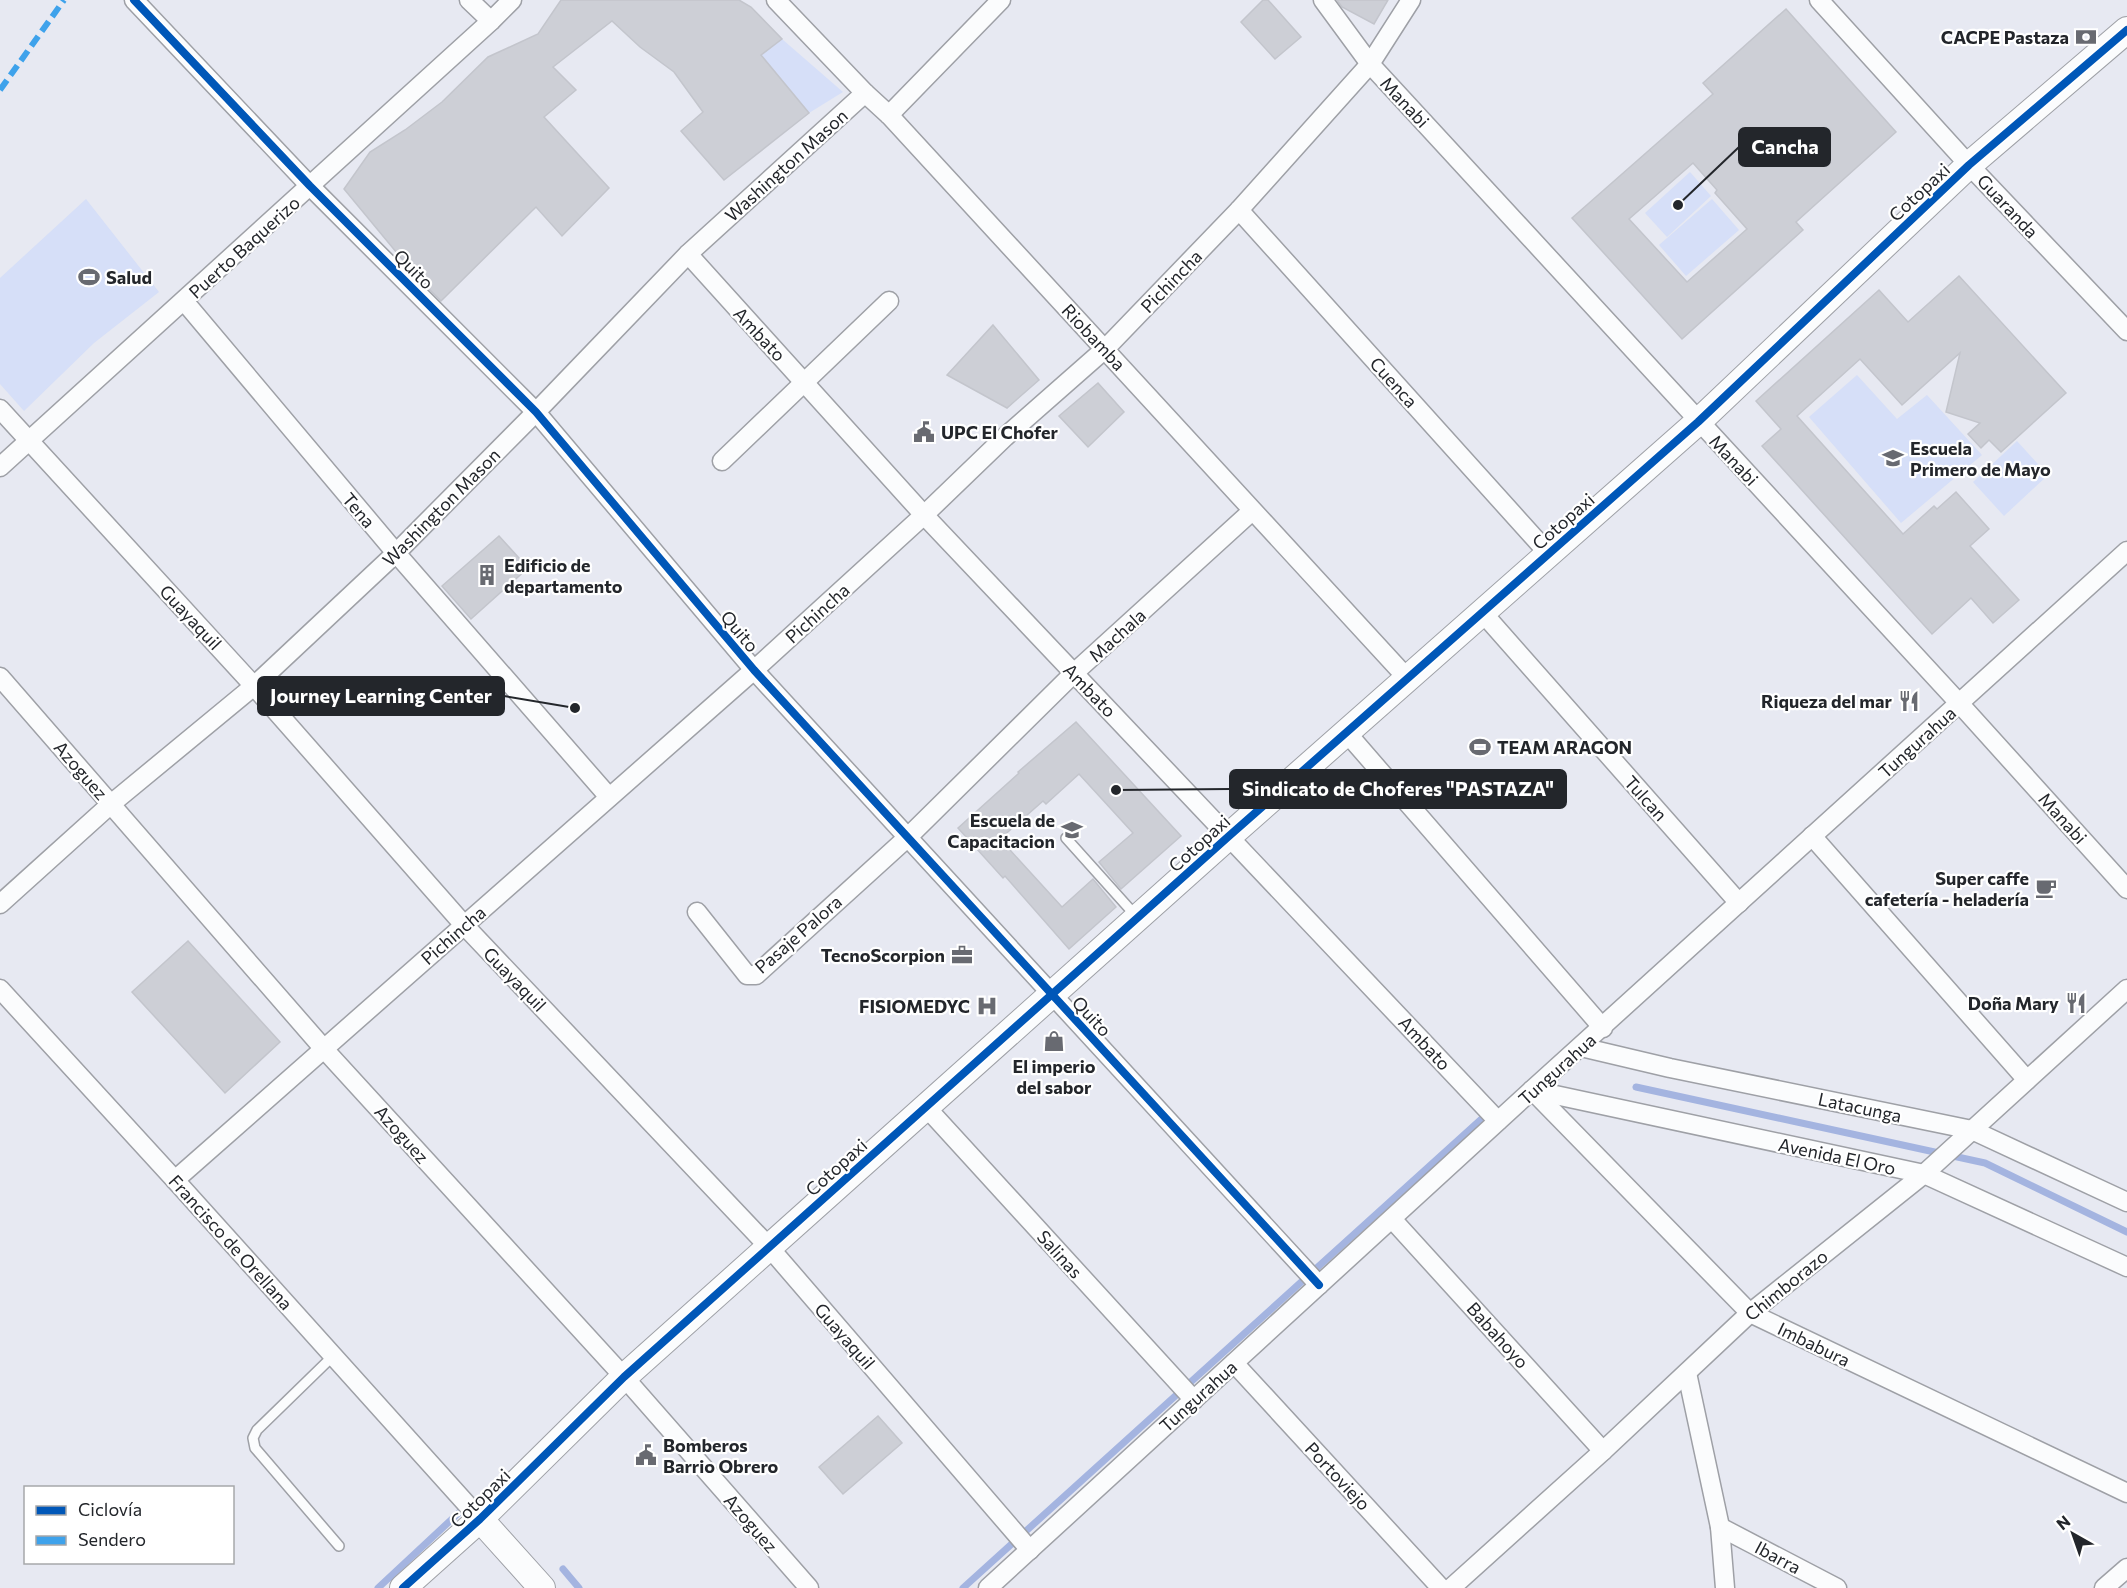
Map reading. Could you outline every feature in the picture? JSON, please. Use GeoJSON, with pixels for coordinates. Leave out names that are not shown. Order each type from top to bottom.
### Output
{"type":"FeatureCollection","features":[{"type":"Feature","properties":{"kind":"street","name":"Quito"},"geometry":{"type":"LineString","coordinates":[[134,0],[310,186],[536,412],[754,670],[1318,1284]]}},
{"type":"Feature","properties":{"kind":"street"},"geometry":{"type":"LineString","coordinates":[[469,0],[491,21]]}},
{"type":"Feature","properties":{"kind":"street","name":"Puerto Baquerizo"},"geometry":{"type":"LineString","coordinates":[[0,467],[512,0]]}},
{"type":"Feature","properties":{"kind":"street","name":"Riobamba"},"geometry":{"type":"LineString","coordinates":[[776,0],[889,115],[1407,678]]}},
{"type":"Feature","properties":{"kind":"street"},"geometry":{"type":"LineString","coordinates":[[889,115],[1001,0]]}},
{"type":"Feature","properties":{"kind":"street","name":"Manabi"},"geometry":{"type":"LineString","coordinates":[[1323,0],[1370,64],[1959,703],[2127,889]]}},
{"type":"Feature","properties":{"kind":"street","name":"Pichincha"},"geometry":{"type":"LineString","coordinates":[[175,1180],[754,670],[924,515],[1005,437],[1105,349],[1239,210],[1370,64],[1411,0]]}},
{"type":"Feature","properties":{"kind":"street","name":"Guaranda"},"geometry":{"type":"LineString","coordinates":[[1819,0],[2127,332]]}},
{"type":"Feature","properties":{"kind":"street","name":"Cotopaxi"},"geometry":{"type":"LineString","coordinates":[[403,1588],[624,1377],[1229,836],[1698,422],[1970,165],[2127,30]]}},
{"type":"Feature","properties":{"kind":"street","name":"Washington Mason"},"geometry":{"type":"LineString","coordinates":[[0,903],[111,804],[254,686],[396,553],[688,254],[865,93]]}},
{"type":"Feature","properties":{"kind":"street","name":"Cuenca"},"geometry":{"type":"LineString","coordinates":[[1239,210],[1548,553]]}},
{"type":"Feature","properties":{"kind":"street","name":"Ambato"},"geometry":{"type":"LineString","coordinates":[[688,254],[924,515],[1498,1121]]}},
{"type":"Feature","properties":{"kind":"street","name":"Tena"},"geometry":{"type":"LineString","coordinates":[[184,301],[396,553],[609,796]]}},
{"type":"Feature","properties":{"kind":"street"},"geometry":{"type":"LineString","coordinates":[[722,461],[889,301]]}},
{"type":"Feature","properties":{"kind":"street","name":"Guayaquil"},"geometry":{"type":"LineString","coordinates":[[0,409],[254,686],[464,925],[769,1247],[1029,1549]]}},
{"type":"Feature","properties":{"kind":"street","name":"Machala"},"geometry":{"type":"LineString","coordinates":[[908,837],[1074,673],[1252,511]]}},
{"type":"Feature","properties":{"kind":"street","name":"Tungurahua"},"geometry":{"type":"LineString","coordinates":[[988,1588],[1318,1284],[2127,551]]}},
{"type":"Feature","properties":{"kind":"street","name":"Tulcan"},"geometry":{"type":"LineString","coordinates":[[1482,612],[1739,903]]}},
{"type":"Feature","properties":{"kind":"street","name":"Azoguez"},"geometry":{"type":"LineString","coordinates":[[0,677],[324,1049],[624,1377],[809,1588]]}},
{"type":"Feature","properties":{"kind":"street"},"geometry":{"type":"LineString","coordinates":[[1346,732],[1603,1028]]}},
{"type":"Feature","properties":{"kind":"street"},"geometry":{"type":"LineString","coordinates":[[1812,836],[2027,1080]]}},
{"type":"Feature","properties":{"kind":"street","name":"Pasaje Palora"},"geometry":{"type":"LineString","coordinates":[[697,912],[747,975],[756,975],[908,837]]}},
{"type":"Feature","properties":{"kind":"street","name":"Francisco de Orellana"},"geometry":{"type":"LineString","coordinates":[[0,989],[477,1516]]}},
{"type":"Feature","properties":{"kind":"street","name":"Chimborazo"},"geometry":{"type":"LineString","coordinates":[[1451,1588],[1603,1451],[1750,1313],[1928,1170],[2127,989]]}},
{"type":"Feature","properties":{"kind":"street","name":"Latacunga"},"geometry":{"type":"LineString","coordinates":[[1581,1047],[1968,1134],[2127,1202]]}},
{"type":"Feature","properties":{"kind":"street","name":"Avenida El Oro"},"geometry":{"type":"LineString","coordinates":[[1532,1090],[1928,1170],[2127,1268]]}},
{"type":"Feature","properties":{"kind":"street","name":"Imbabura"},"geometry":{"type":"LineString","coordinates":[[1532,1090],[1750,1313],[2127,1493]]}},
{"type":"Feature","properties":{"kind":"street","name":"Salinas"},"geometry":{"type":"LineString","coordinates":[[926,1107],[1193,1400]]}},
{"type":"Feature","properties":{"kind":"street","name":"Babahoyo"},"geometry":{"type":"LineString","coordinates":[[1392,1219],[1603,1451]]}},
{"type":"Feature","properties":{"kind":"street","name":"Portoviejo"},"geometry":{"type":"LineString","coordinates":[[1234,1363],[1441,1588]]}},
{"type":"Feature","properties":{"kind":"street"},"geometry":{"type":"LineString","coordinates":[[1687,1373],[1720,1527],[1725,1588]]}},
{"type":"Feature","properties":{"kind":"street"},"geometry":{"type":"LineString","coordinates":[[477,1516],[542,1588]]}},
{"type":"Feature","properties":{"kind":"street","name":"Ibarra"},"geometry":{"type":"LineString","coordinates":[[1720,1527],[1837,1588]]}},
{"type":"Feature","properties":{"kind":"street"},"geometry":{"type":"LineString","coordinates":[[2104,1588],[2127,1568]]}},
{"type":"Feature","properties":{"kind":"lane"},"geometry":{"type":"LineString","coordinates":[[1066,838],[1137,918]]}},
{"type":"Feature","properties":{"kind":"lane"},"geometry":{"type":"LineString","coordinates":[[333,1356],[257,1430],[253,1438],[255,1448],[339,1546]]}},
{"type":"Feature","properties":{"kind":"shaded area"},"geometry":{"type":"Polygon","coordinates":[[[782,39],[843,92],[809,113],[760,56],[782,39]]]}},
{"type":"Feature","properties":{"kind":"shaded area"},"geometry":{"type":"Polygon","coordinates":[[[1690,172],[1711,196],[1667,237],[1645,213],[1690,172]]]}},
{"type":"Feature","properties":{"kind":"shaded area"},"geometry":{"type":"Polygon","coordinates":[[[86,199],[159,292],[94,343],[24,411],[0,384],[0,278],[86,199]]]}},
{"type":"Feature","properties":{"kind":"shaded area"},"geometry":{"type":"Polygon","coordinates":[[[1712,199],[1739,230],[1686,276],[1659,245],[1712,199]]]}},
{"type":"Feature","properties":{"kind":"shaded area"},"geometry":{"type":"Polygon","coordinates":[[[1857,375],[1897,419],[1927,395],[1982,455],[1901,523],[1809,417],[1857,375]]]}},
{"type":"Feature","properties":{"kind":"shaded area"},"geometry":{"type":"Polygon","coordinates":[[[2017,441],[2048,475],[2004,516],[1973,482],[2017,441]]]}},
{"type":"Feature","properties":{"kind":"building"},"geometry":{"type":"Polygon","coordinates":[[[561,0],[739,0],[751,7],[782,39],[761,55],[809,113],[724,180],[681,131],[703,112],[674,72],[640,47],[612,21],[553,67],[576,90],[544,117],[609,188],[562,236],[536,207],[441,301],[416,276],[344,189],[370,152],[405,130],[442,102],[488,57],[538,34],[561,0]]]}},
{"type":"Feature","properties":{"kind":"building"},"geometry":{"type":"Polygon","coordinates":[[[1263,0],[1268,0],[1301,37],[1275,59],[1241,22],[1263,0]]]}},
{"type":"Feature","properties":{"kind":"building"},"geometry":{"type":"Polygon","coordinates":[[[1337,0],[1388,0],[1374,24],[1342,7],[1337,0]]]}},
{"type":"Feature","properties":{"kind":"building"},"geometry":{"type":"Polygon","coordinates":[[[1786,9],[1896,132],[1796,222],[1803,230],[1682,339],[1572,218],[1713,94],[1703,83],[1786,9]],[[1693,163],[1629,219],[1687,282],[1747,229],[1715,193],[1717,190],[1693,163]]]}},
{"type":"Feature","properties":{"kind":"building"},"geometry":{"type":"Polygon","coordinates":[[[1959,276],[2066,393],[2001,452],[1989,440],[1981,448],[1968,434],[1980,423],[1946,412],[1960,353],[1902,405],[1860,359],[1797,416],[1903,534],[1934,506],[1937,509],[1956,492],[1989,529],[1970,546],[2019,600],[1993,623],[1971,598],[1932,634],[1762,446],[1781,429],[1756,401],[1879,290],[1908,322],[1959,276]]]}},
{"type":"Feature","properties":{"kind":"building"},"geometry":{"type":"Polygon","coordinates":[[[993,325],[1039,380],[1007,408],[947,375],[993,325]]]}},
{"type":"Feature","properties":{"kind":"building"},"geometry":{"type":"Polygon","coordinates":[[[1098,383],[1124,412],[1088,447],[1059,416],[1098,383]]]}},
{"type":"Feature","properties":{"kind":"building","name":"Edificio de departamento"},"geometry":{"type":"Polygon","coordinates":[[[499,536],[528,568],[471,619],[442,586],[499,536]]]}},
{"type":"Feature","properties":{"kind":"building"},"geometry":{"type":"Polygon","coordinates":[[[1076,722],[1181,836],[1121,889],[1099,862],[1133,833],[1079,774],[1046,804],[1043,801],[1000,839],[1062,907],[1093,879],[1116,907],[1069,949],[1005,876],[1003,878],[958,828],[1076,722]]]}},
{"type":"Feature","properties":{"kind":"building"},"geometry":{"type":"Polygon","coordinates":[[[188,941],[280,1042],[225,1093],[132,992],[188,941]]]}},
{"type":"Feature","properties":{"kind":"building"},"geometry":{"type":"Polygon","coordinates":[[[878,1416],[902,1443],[843,1494],[819,1467],[878,1416]]]}},
{"type":"Feature","properties":{"kind":"waterway"},"geometry":{"type":"LineString","coordinates":[[1636,1087],[1985,1163],[2127,1232]]}},
{"type":"Feature","properties":{"kind":"waterway"},"geometry":{"type":"LineString","coordinates":[[963,1588],[1488,1113]]}},
{"type":"Feature","properties":{"kind":"waterway"},"geometry":{"type":"LineString","coordinates":[[378,1588],[466,1506]]}},
{"type":"Feature","properties":{"kind":"waterway"},"geometry":{"type":"LineString","coordinates":[[563,1569],[579,1588]]}},
{"type":"Feature","properties":{"kind":"marked path"},"geometry":{"type":"LineString","coordinates":[[0,90],[64,0]]}},
{"type":"Feature","properties":{"kind":"cycle path"},"geometry":{"type":"LineString","coordinates":[[134,0],[310,186],[536,412],[754,670],[1319,1285]]}},
{"type":"Feature","properties":{"kind":"cycle path"},"geometry":{"type":"LineString","coordinates":[[403,1588],[480,1519],[624,1377],[1229,836],[1698,422],[1969,165],[2127,30]]}},
{"type":"Feature","properties":{"kind":"place","name":"CACPE Pastaza"},"geometry":{"type":"Point","coordinates":[2086,37]}},
{"type":"Feature","properties":{"kind":"place","name":"Cancha"},"geometry":{"type":"Point","coordinates":[1678,205]}},
{"type":"Feature","properties":{"kind":"place","name":"Salud"},"geometry":{"type":"Point","coordinates":[89,277]}},
{"type":"Feature","properties":{"kind":"place","name":"UPC El Chofer"},"geometry":{"type":"Point","coordinates":[924,432]}},
{"type":"Feature","properties":{"kind":"place","name":"Escuela Primero de Mayo"},"geometry":{"type":"Point","coordinates":[1893,458]}},
{"type":"Feature","properties":{"kind":"place","name":"Edificio de departamento"},"geometry":{"type":"Point","coordinates":[487,575]}},
{"type":"Feature","properties":{"kind":"place","name":"Riqueza del mar"},"geometry":{"type":"Point","coordinates":[1909,701]}},
{"type":"Feature","properties":{"kind":"place","name":"Journey Learning Center"},"geometry":{"type":"Point","coordinates":[575,708]}},
{"type":"Feature","properties":{"kind":"place","name":"TEAM ARAGON"},"geometry":{"type":"Point","coordinates":[1480,747]}},
{"type":"Feature","properties":{"kind":"place","name":"Sindicato de Choferes \"PASTAZA\""},"geometry":{"type":"Point","coordinates":[1116,790]}},
{"type":"Feature","properties":{"kind":"place","name":"Escuela de Capacitacion"},"geometry":{"type":"Point","coordinates":[1072,830]}},
{"type":"Feature","properties":{"kind":"place","name":"Super caffe cafetería - heladería"},"geometry":{"type":"Point","coordinates":[2046,888]}},
{"type":"Feature","properties":{"kind":"place","name":"TecnoScorpion"},"geometry":{"type":"Point","coordinates":[962,955]}},
{"type":"Feature","properties":{"kind":"place","name":"Doña Mary"},"geometry":{"type":"Point","coordinates":[2076,1003]}},
{"type":"Feature","properties":{"kind":"place","name":"FISIOMEDYC"},"geometry":{"type":"Point","coordinates":[987,1006]}},
{"type":"Feature","properties":{"kind":"place","name":"El imperio del sabor"},"geometry":{"type":"Point","coordinates":[1054,1041]}},
{"type":"Feature","properties":{"kind":"place","name":"Bomberos Barrio Obrero"},"geometry":{"type":"Point","coordinates":[646,1455]}}]}
